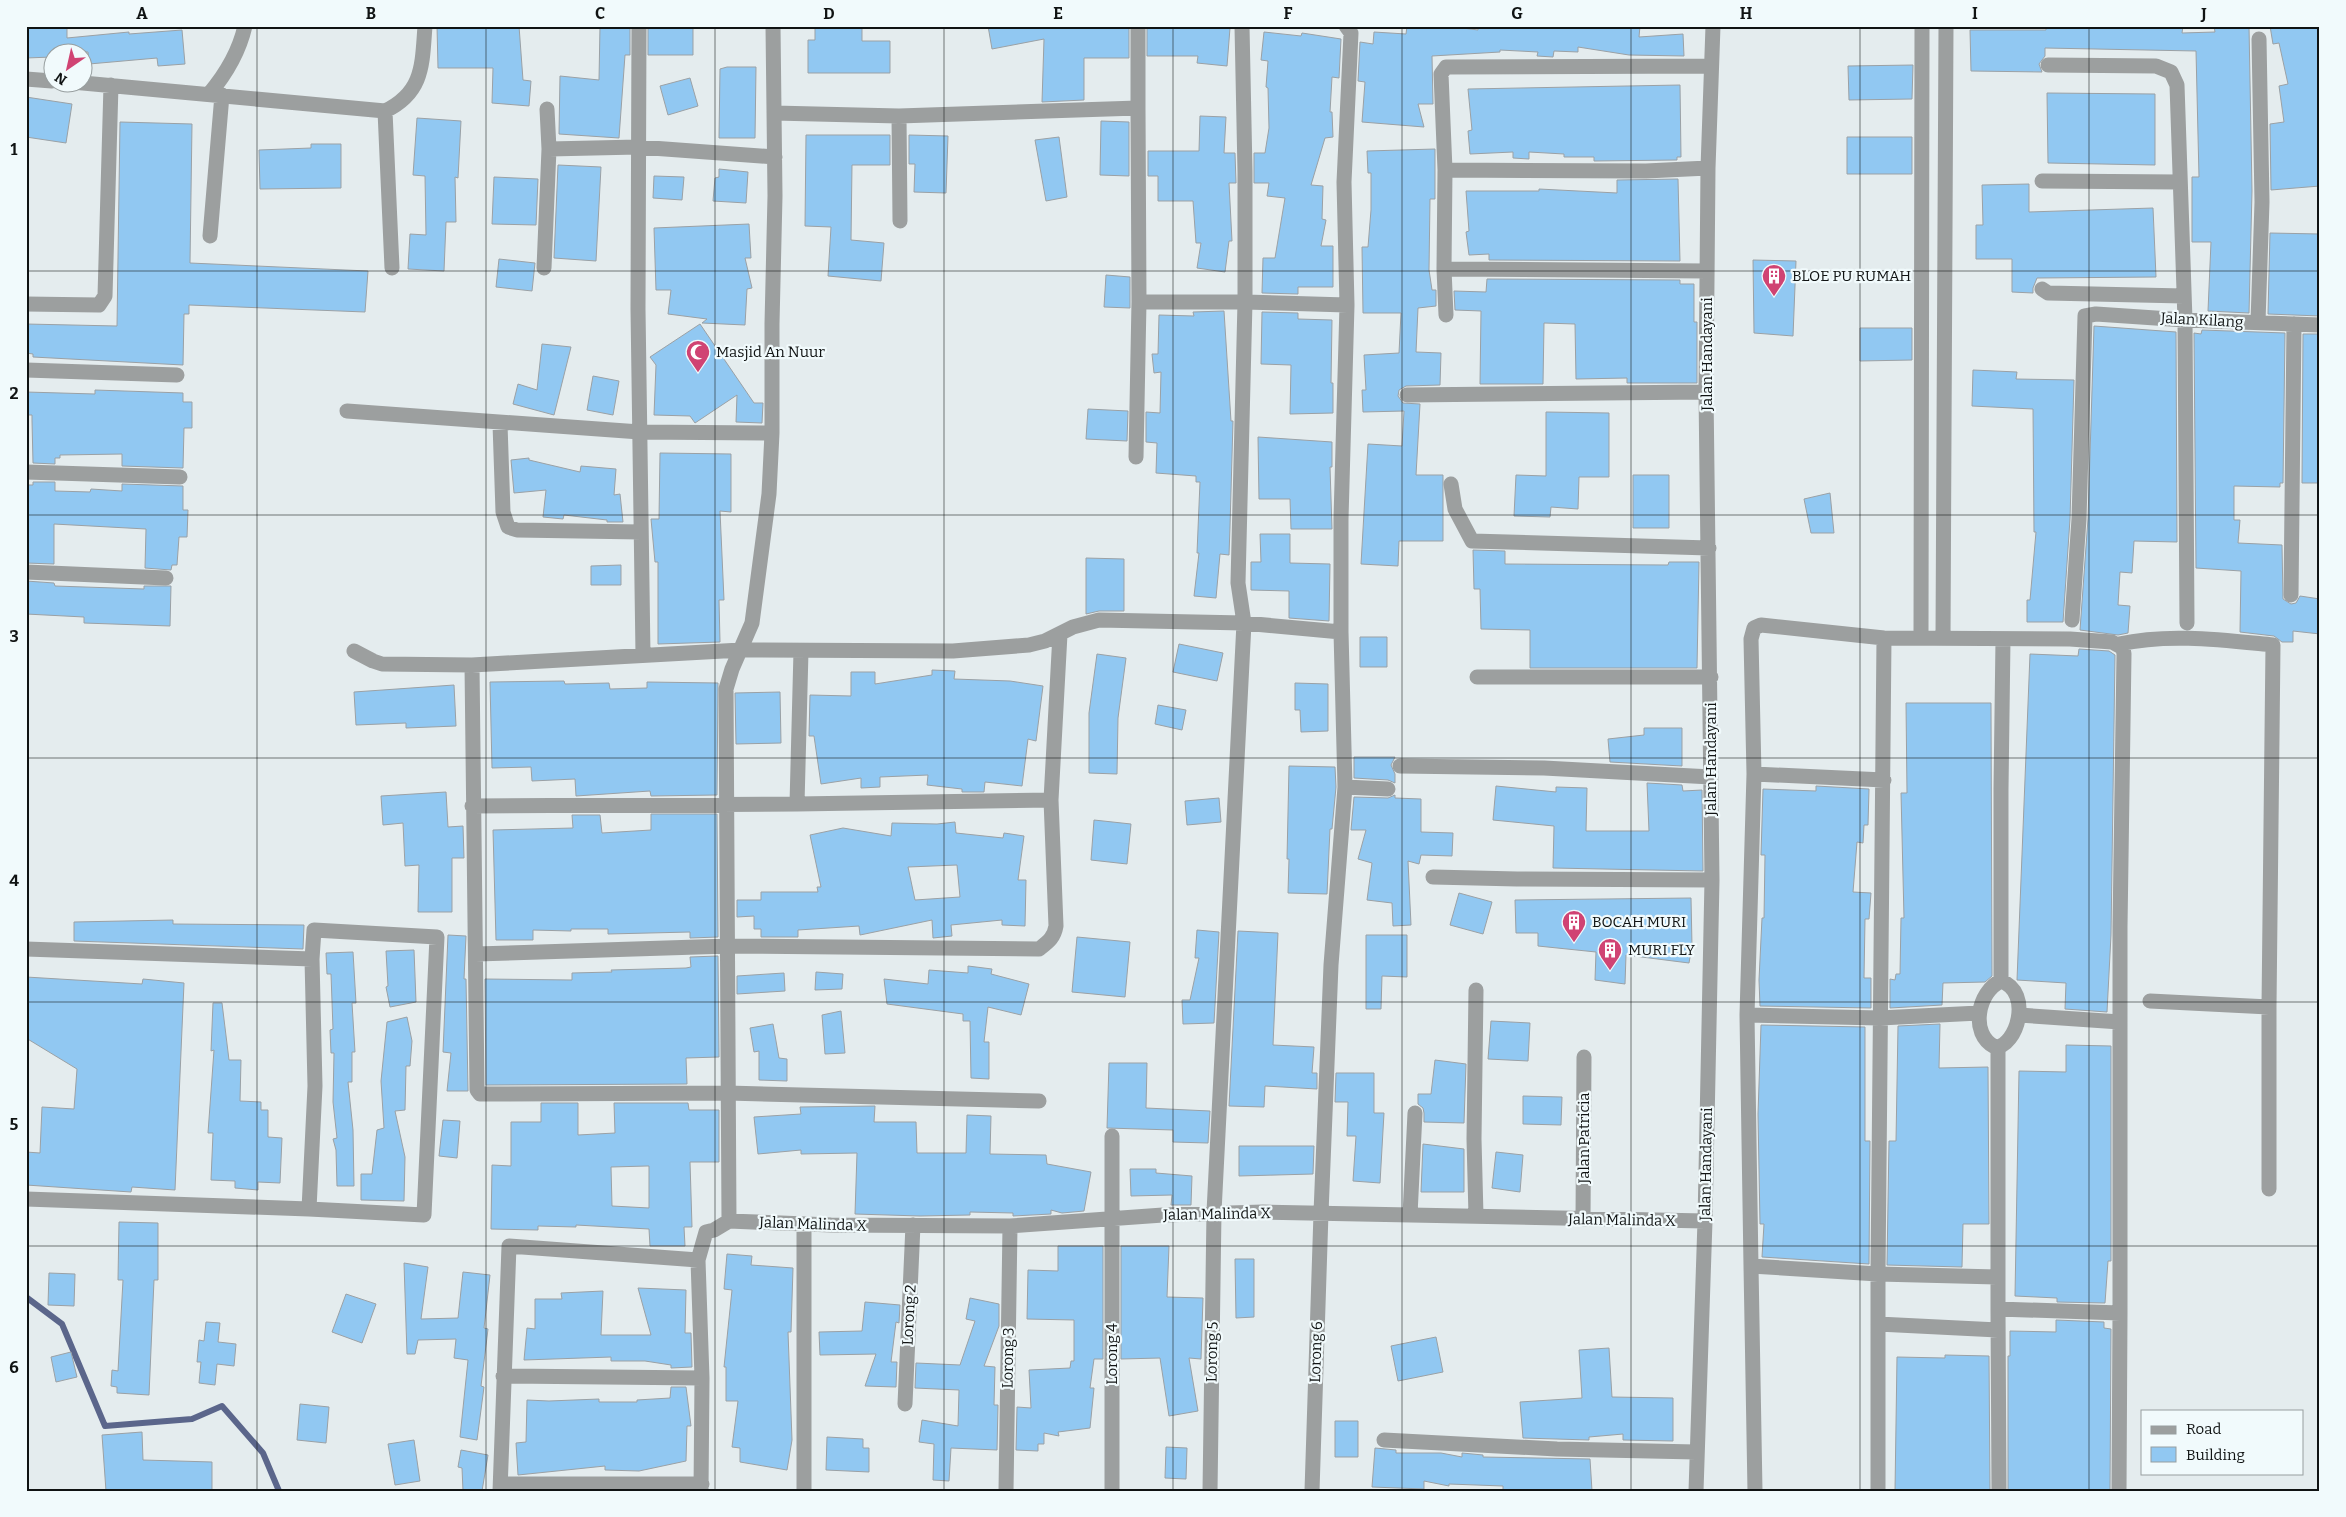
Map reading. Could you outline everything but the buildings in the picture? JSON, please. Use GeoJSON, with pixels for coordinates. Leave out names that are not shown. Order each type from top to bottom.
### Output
{"type":"FeatureCollection","features":[{"type":"Feature","properties":{"kind":"street"},"geometry":{"type":"LineString","coordinates":[[210,236],[215,95],[232,62],[245,26]]}},
{"type":"Feature","properties":{"kind":"street"},"geometry":{"type":"LineString","coordinates":[[92,84],[376,111],[386,110],[404,100],[419,78],[422,69],[425,26]]}},
{"type":"Feature","properties":{"kind":"street"},"geometry":{"type":"LineString","coordinates":[[639,26],[638,148],[643,655]]}},
{"type":"Feature","properties":{"kind":"street"},"geometry":{"type":"LineString","coordinates":[[698,1260],[508,1246],[500,1488],[702,1487],[702,1378],[698,1260],[706,1232],[714,1230],[729,1221],[729,946],[726,689],[753,615],[769,494],[772,433],[775,157],[772,26]]}},
{"type":"Feature","properties":{"kind":"street"},"geometry":{"type":"LineString","coordinates":[[1136,457],[1139,302],[1138,26]]}},
{"type":"Feature","properties":{"kind":"street","name":"Lorong 5"},"geometry":{"type":"LineString","coordinates":[[1210,1491],[1214,1212],[1244,623],[1238,583],[1245,302],[1242,26]]}},
{"type":"Feature","properties":{"kind":"street","name":"Lorong 6"},"geometry":{"type":"LineString","coordinates":[[1312,1491],[1331,965],[1344,787],[1341,632],[1347,305],[1344,182],[1351,33],[1346,26]]}},
{"type":"Feature","properties":{"kind":"street","name":"Jalan Handayani"},"geometry":{"type":"LineString","coordinates":[[1696,1491],[1705,1221],[1712,880],[1706,392],[1708,168],[1712,26]]}},
{"type":"Feature","properties":{"kind":"street"},"geometry":{"type":"LineString","coordinates":[[1920,638],[1922,26]]}},
{"type":"Feature","properties":{"kind":"street"},"geometry":{"type":"LineString","coordinates":[[1943,638],[1946,26]]}},
{"type":"Feature","properties":{"kind":"street"},"geometry":{"type":"LineString","coordinates":[[2258,322],[2262,202],[2259,39]]}},
{"type":"Feature","properties":{"kind":"street"},"geometry":{"type":"LineString","coordinates":[[2048,65],[2156,66],[2171,72],[2177,85],[2185,320],[2187,622]]}},
{"type":"Feature","properties":{"kind":"street"},"geometry":{"type":"LineString","coordinates":[[1446,315],[1444,269],[1445,170],[1441,74],[1446,67],[1711,66]]}},
{"type":"Feature","properties":{"kind":"street"},"geometry":{"type":"LineString","coordinates":[[26,79],[42,80]]}},
{"type":"Feature","properties":{"kind":"street"},"geometry":{"type":"LineString","coordinates":[[26,304],[99,305],[103,302],[105,296],[111,85]]}},
{"type":"Feature","properties":{"kind":"street"},"geometry":{"type":"LineString","coordinates":[[774,113],[899,116],[1138,108]]}},
{"type":"Feature","properties":{"kind":"street"},"geometry":{"type":"LineString","coordinates":[[386,110],[392,268]]}},
{"type":"Feature","properties":{"kind":"street"},"geometry":{"type":"LineString","coordinates":[[544,268],[549,150],[547,110]]}},
{"type":"Feature","properties":{"kind":"street"},"geometry":{"type":"LineString","coordinates":[[899,116],[900,221]]}},
{"type":"Feature","properties":{"kind":"street"},"geometry":{"type":"LineString","coordinates":[[549,150],[638,148],[775,157]]}},
{"type":"Feature","properties":{"kind":"street"},"geometry":{"type":"LineString","coordinates":[[1445,170],[1646,171],[1708,168]]}},
{"type":"Feature","properties":{"kind":"street"},"geometry":{"type":"LineString","coordinates":[[2042,181],[2180,182]]}},
{"type":"Feature","properties":{"kind":"street"},"geometry":{"type":"LineString","coordinates":[[1444,269],[1707,271]]}},
{"type":"Feature","properties":{"kind":"street"},"geometry":{"type":"LineString","coordinates":[[2042,289],[2048,293],[2184,296]]}},
{"type":"Feature","properties":{"kind":"street"},"geometry":{"type":"LineString","coordinates":[[1139,302],[1245,302],[1347,305]]}},
{"type":"Feature","properties":{"kind":"street","name":"Jalan Kilang"},"geometry":{"type":"LineString","coordinates":[[2072,620],[2079,519],[2085,316],[2096,314],[2185,320],[2320,325]]}},
{"type":"Feature","properties":{"kind":"street"},"geometry":{"type":"LineString","coordinates":[[2291,595],[2294,324]]}},
{"type":"Feature","properties":{"kind":"street"},"geometry":{"type":"LineString","coordinates":[[26,370],[176,375]]}},
{"type":"Feature","properties":{"kind":"street"},"geometry":{"type":"LineString","coordinates":[[1407,396],[1706,392]]}},
{"type":"Feature","properties":{"kind":"street"},"geometry":{"type":"LineString","coordinates":[[347,411],[500,424],[589,427],[640,432],[772,433]]}},
{"type":"Feature","properties":{"kind":"street"},"geometry":{"type":"LineString","coordinates":[[500,424],[503,512],[504,520],[508,527],[517,530],[641,532]]}},
{"type":"Feature","properties":{"kind":"street"},"geometry":{"type":"LineString","coordinates":[[26,472],[180,477]]}},
{"type":"Feature","properties":{"kind":"street"},"geometry":{"type":"LineString","coordinates":[[1451,484],[1455,509],[1472,541],[1709,548]]}},
{"type":"Feature","properties":{"kind":"street"},"geometry":{"type":"LineString","coordinates":[[26,572],[166,578]]}},
{"type":"Feature","properties":{"kind":"street"},"geometry":{"type":"LineString","coordinates":[[354,651],[373,662],[382,664],[472,665],[741,650],[953,651],[1030,645],[1073,627],[1099,620],[1244,623],[1341,632]]}},
{"type":"Feature","properties":{"kind":"street"},"geometry":{"type":"LineString","coordinates":[[1756,1491],[1747,1015],[1754,774],[1752,639],[1754,628],[1761,625],[1884,638],[2070,639],[2119,644],[2142,639],[2216,639],[2273,645],[2269,1007],[2270,1189]]}},
{"type":"Feature","properties":{"kind":"street"},"geometry":{"type":"LineString","coordinates":[[476,954],[729,946],[1039,949],[1050,941],[1056,926],[1051,800],[1060,634]]}},
{"type":"Feature","properties":{"kind":"street"},"geometry":{"type":"LineString","coordinates":[[1878,1491],[1878,1274],[1884,638]]}},
{"type":"Feature","properties":{"kind":"street"},"geometry":{"type":"LineString","coordinates":[[2001,981],[2003,639]]}},
{"type":"Feature","properties":{"kind":"street"},"geometry":{"type":"LineString","coordinates":[[2119,644],[2124,654],[2120,1022],[2119,1491]]}},
{"type":"Feature","properties":{"kind":"street"},"geometry":{"type":"LineString","coordinates":[[797,804],[801,651]]}},
{"type":"Feature","properties":{"kind":"street"},"geometry":{"type":"LineString","coordinates":[[472,665],[472,806],[477,1090],[480,1094],[728,1093],[1039,1101]]}},
{"type":"Feature","properties":{"kind":"street"},"geometry":{"type":"LineString","coordinates":[[1477,677],[1711,677]]}},
{"type":"Feature","properties":{"kind":"street"},"geometry":{"type":"LineString","coordinates":[[1400,766],[1544,768],[1711,777]]}},
{"type":"Feature","properties":{"kind":"street"},"geometry":{"type":"LineString","coordinates":[[1754,774],[1884,780]]}},
{"type":"Feature","properties":{"kind":"street"},"geometry":{"type":"LineString","coordinates":[[1344,787],[1388,789]]}},
{"type":"Feature","properties":{"kind":"street"},"geometry":{"type":"LineString","coordinates":[[472,806],[1051,800]]}},
{"type":"Feature","properties":{"kind":"street"},"geometry":{"type":"LineString","coordinates":[[1433,876],[1517,880],[1712,880]]}},
{"type":"Feature","properties":{"kind":"street"},"geometry":{"type":"LineString","coordinates":[[26,1199],[309,1208],[424,1215],[437,936],[314,930],[312,959],[315,1086],[309,1208]]}},
{"type":"Feature","properties":{"kind":"street"},"geometry":{"type":"LineString","coordinates":[[26,950],[312,959]]}},
{"type":"Feature","properties":{"kind":"street"},"geometry":{"type":"LineString","coordinates":[[1998,1047],[1986,1041],[1982,1033],[1979,1013],[1986,993],[1992,985],[2001,981]]}},
{"type":"Feature","properties":{"kind":"street"},"geometry":{"type":"LineString","coordinates":[[1998,1047],[2008,1039],[2016,1025],[2020,1000],[2015,989],[2001,981]]}},
{"type":"Feature","properties":{"kind":"street"},"geometry":{"type":"LineString","coordinates":[[1476,990],[1474,1139],[1476,1216]]}},
{"type":"Feature","properties":{"kind":"street"},"geometry":{"type":"LineString","coordinates":[[2150,1001],[2269,1007]]}},
{"type":"Feature","properties":{"kind":"street"},"geometry":{"type":"LineString","coordinates":[[1747,1015],[1880,1018],[1979,1013]]}},
{"type":"Feature","properties":{"kind":"street"},"geometry":{"type":"LineString","coordinates":[[2019,1015],[2120,1022]]}},
{"type":"Feature","properties":{"kind":"street"},"geometry":{"type":"LineString","coordinates":[[1998,1047],[1998,1491]]}},
{"type":"Feature","properties":{"kind":"street","name":"Jalan Patricia"},"geometry":{"type":"LineString","coordinates":[[1583,1219],[1584,1058]]}},
{"type":"Feature","properties":{"kind":"street"},"geometry":{"type":"LineString","coordinates":[[1410,1215],[1415,1113]]}},
{"type":"Feature","properties":{"kind":"street","name":"Lorong 4"},"geometry":{"type":"LineString","coordinates":[[1112,1136],[1112,1491]]}},
{"type":"Feature","properties":{"kind":"street","name":"Jalan Malinda X"},"geometry":{"type":"LineString","coordinates":[[729,1221],[913,1226],[1010,1226],[1214,1212],[1705,1221]]}},
{"type":"Feature","properties":{"kind":"street"},"geometry":{"type":"LineString","coordinates":[[804,1224],[804,1491]]}},
{"type":"Feature","properties":{"kind":"street","name":"Lorong 2"},"geometry":{"type":"LineString","coordinates":[[905,1404],[913,1226]]}},
{"type":"Feature","properties":{"kind":"street","name":"Lorong 3"},"geometry":{"type":"LineString","coordinates":[[1006,1491],[1010,1226]]}},
{"type":"Feature","properties":{"kind":"street"},"geometry":{"type":"LineString","coordinates":[[1751,1266],[1878,1274],[1997,1277]]}},
{"type":"Feature","properties":{"kind":"street"},"geometry":{"type":"LineString","coordinates":[[1998,1309],[2120,1313]]}},
{"type":"Feature","properties":{"kind":"street"},"geometry":{"type":"LineString","coordinates":[[1878,1324],[1998,1330]]}},
{"type":"Feature","properties":{"kind":"street"},"geometry":{"type":"LineString","coordinates":[[503,1376],[702,1378]]}},
{"type":"Feature","properties":{"kind":"street"},"geometry":{"type":"LineString","coordinates":[[1384,1440],[1557,1449],[1696,1452]]}},
{"type":"Feature","properties":{"kind":"waterway"},"geometry":{"type":"LineString","coordinates":[[26,1297],[62,1324],[105,1426],[192,1419],[222,1406],[263,1453],[279,1491]]}},
{"type":"Feature","properties":{"kind":"place","name":"BLOE PU RUMAH"},"geometry":{"type":"Point","coordinates":[1774,297]}},
{"type":"Feature","properties":{"kind":"place","name":"Masjid An Nuur"},"geometry":{"type":"Point","coordinates":[698,373]}},
{"type":"Feature","properties":{"kind":"place","name":"BOCAH MURI"},"geometry":{"type":"Point","coordinates":[1574,943]}},
{"type":"Feature","properties":{"kind":"place","name":"MURI FLY"},"geometry":{"type":"Point","coordinates":[1610,971]}}]}
